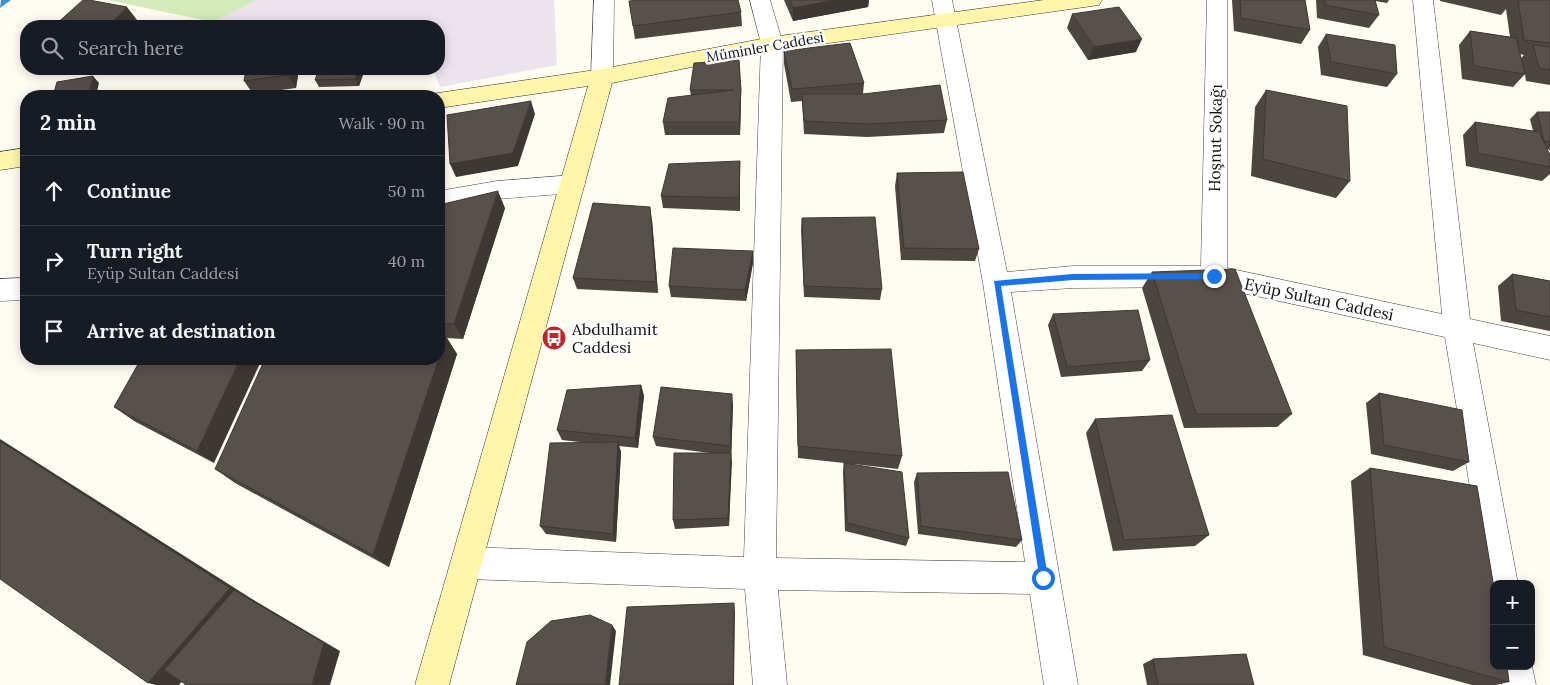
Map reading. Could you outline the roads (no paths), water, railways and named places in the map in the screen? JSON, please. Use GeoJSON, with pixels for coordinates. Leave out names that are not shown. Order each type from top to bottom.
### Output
{"type":"FeatureCollection","features":[{"type":"Feature","properties":{"kind":"street"},"geometry":{"type":"LineString","coordinates":[[432,685],[602,77],[604,0]]}},
{"type":"Feature","properties":{"kind":"street"},"geometry":{"type":"LineString","coordinates":[[760,0],[772,44],[760,574],[770,685]]}},
{"type":"Feature","properties":{"kind":"street","name":"Müminler Caddesi"},"geometry":{"type":"LineString","coordinates":[[445,99],[602,77],[944,10],[1092,0]]}},
{"type":"Feature","properties":{"kind":"street","name":"Hoşnut Sokağı"},"geometry":{"type":"LineString","coordinates":[[1214,276],[1217,0]]}},
{"type":"Feature","properties":{"kind":"street"},"geometry":{"type":"LineString","coordinates":[[1423,0],[1457,328],[1501,580]]}},
{"type":"Feature","properties":{"kind":"street"},"geometry":{"type":"LineString","coordinates":[[944,10],[996,283],[1061,685]]}},
{"type":"Feature","properties":{"kind":"street"},"geometry":{"type":"LineString","coordinates":[[0,161],[20,158]]}},
{"type":"Feature","properties":{"kind":"street"},"geometry":{"type":"LineString","coordinates":[[445,199],[497,190],[573,184]]}},
{"type":"Feature","properties":{"kind":"street","name":"Eyüp Sultan Caddesi"},"geometry":{"type":"LineString","coordinates":[[996,283],[1073,277],[1214,276],[1550,348]]}},
{"type":"Feature","properties":{"kind":"street"},"geometry":{"type":"LineString","coordinates":[[0,290],[20,289]]}},
{"type":"Feature","properties":{"kind":"street"},"geometry":{"type":"LineString","coordinates":[[467,563],[760,574],[1043,578]]}},
{"type":"Feature","properties":{"kind":"street"},"geometry":{"type":"LineString","coordinates":[[1517,670],[1519,685]]}},
{"type":"Feature","properties":{"kind":"waterway"},"geometry":{"type":"LineString","coordinates":[[0,5],[7,0]]}},
{"type":"Feature","properties":{"kind":"place","name":"Abdulhamit Caddesi"},"geometry":{"type":"Point","coordinates":[554,338]}}]}
